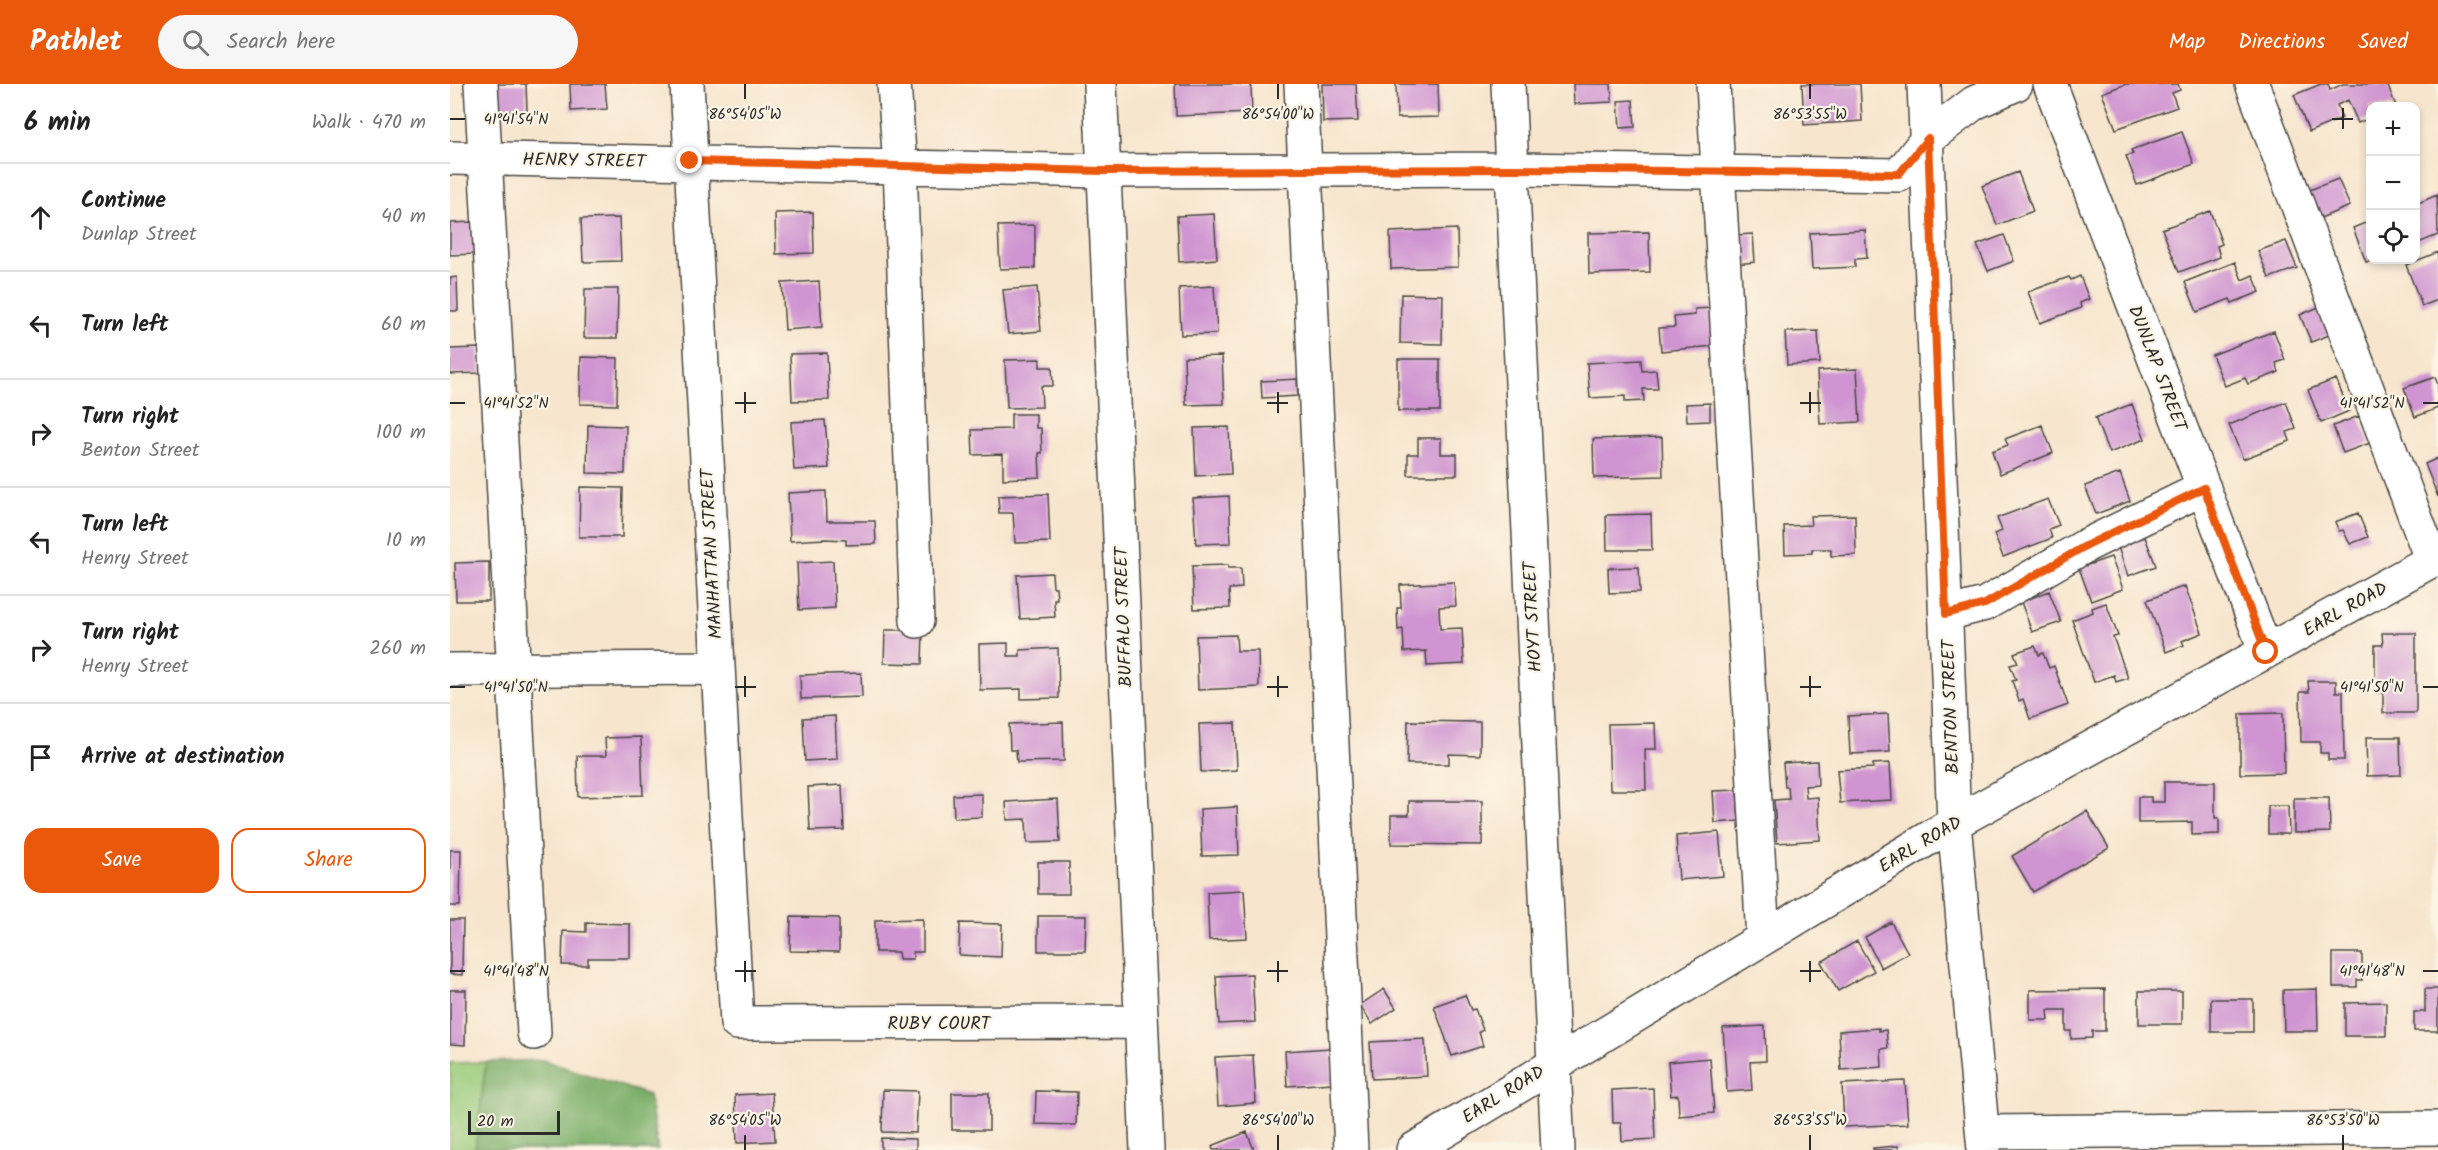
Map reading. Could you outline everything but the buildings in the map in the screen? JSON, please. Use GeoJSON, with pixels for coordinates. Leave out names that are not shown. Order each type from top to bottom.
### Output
{"type":"FeatureCollection","features":[{"type":"Feature","properties":{"kind":"street"},"geometry":{"type":"LineString","coordinates":[[481,84],[534,1033]]}},
{"type":"Feature","properties":{"kind":"street","name":"MANHATTAN STREET"},"geometry":{"type":"LineString","coordinates":[[687,84],[737,1023]]}},
{"type":"Feature","properties":{"kind":"street"},"geometry":{"type":"LineString","coordinates":[[894,84],[900,166],[917,621]]}},
{"type":"Feature","properties":{"kind":"street","name":"BUFFALO STREET"},"geometry":{"type":"LineString","coordinates":[[1100,84],[1147,1150]]}},
{"type":"Feature","properties":{"kind":"street"},"geometry":{"type":"LineString","coordinates":[[1301,84],[1351,1150]]}},
{"type":"Feature","properties":{"kind":"street","name":"HOYT STREET"},"geometry":{"type":"LineString","coordinates":[[1508,84],[1552,1064],[1558,1150]]}},
{"type":"Feature","properties":{"kind":"street"},"geometry":{"type":"LineString","coordinates":[[1713,84],[1763,938]]}},
{"type":"Feature","properties":{"kind":"street","name":"BENTON STREET"},"geometry":{"type":"LineString","coordinates":[[1924,84],[1928,138],[1954,823],[1983,1141]]}},
{"type":"Feature","properties":{"kind":"street","name":"HENRY STREET"},"geometry":{"type":"LineString","coordinates":[[450,158],[1104,171],[1512,169],[1899,174],[1928,138],[1974,103],[2016,84]]}},
{"type":"Feature","properties":{"kind":"street","name":"DUNLAP STREET"},"geometry":{"type":"LineString","coordinates":[[2050,84],[2266,652]]}},
{"type":"Feature","properties":{"kind":"street"},"geometry":{"type":"LineString","coordinates":[[2252,84],[2435,559]]}},
{"type":"Feature","properties":{"kind":"street"},"geometry":{"type":"LineString","coordinates":[[1946,614],[1985,604],[2087,545],[2204,488]]}},
{"type":"Feature","properties":{"kind":"street","name":"EARL ROAD"},"geometry":{"type":"LineString","coordinates":[[1413,1150],[1954,823],[2435,559]]}},
{"type":"Feature","properties":{"kind":"street"},"geometry":{"type":"LineString","coordinates":[[450,670],[717,668]]}},
{"type":"Feature","properties":{"kind":"street","name":"RUBY COURT"},"geometry":{"type":"LineString","coordinates":[[737,1023],[1141,1022]]}},
{"type":"Feature","properties":{"kind":"street"},"geometry":{"type":"LineString","coordinates":[[1983,1141],[2438,1128]]}},
{"type":"Feature","properties":{"kind":"green space"},"geometry":{"type":"Polygon","coordinates":[[[543,1060],[649,1095],[658,1150],[475,1150],[486,1062],[543,1060]]]}},
{"type":"Feature","properties":{"kind":"green space"},"geometry":{"type":"Polygon","coordinates":[[[486,1062],[475,1150],[450,1150],[450,1063],[486,1062]]]}},
{"type":"Feature","properties":{"kind":"route"},"geometry":{"type":"LineString","coordinates":[[690,161],[1104,171],[1512,169],[1899,174],[1928,138],[1946,614],[1985,604],[2087,545],[2204,488],[2266,652]]}}]}
